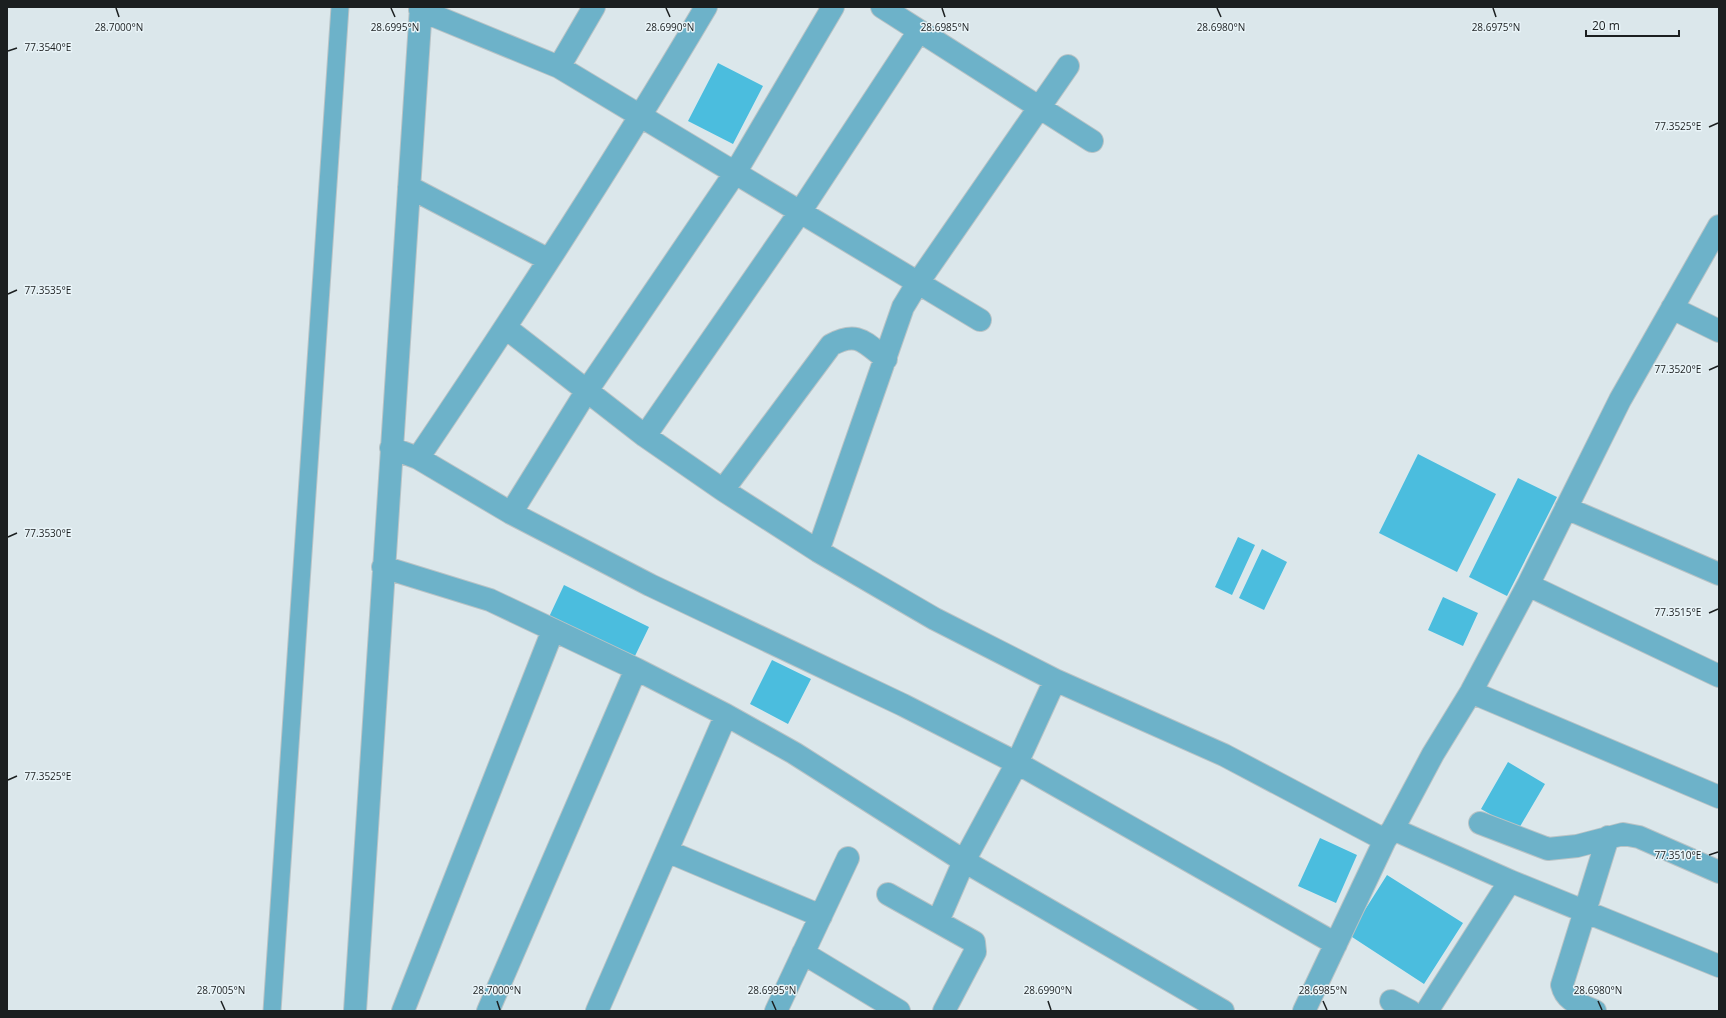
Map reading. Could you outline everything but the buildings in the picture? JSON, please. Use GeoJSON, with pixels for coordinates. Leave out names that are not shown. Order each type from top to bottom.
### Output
{"type":"FeatureCollection","features":[{"type":"Feature","properties":{"kind":"street"},"geometry":{"type":"LineString","coordinates":[[559,67],[594,7]]}},
{"type":"Feature","properties":{"kind":"street"},"geometry":{"type":"LineString","coordinates":[[418,458],[506,328],[641,117],[706,7]]}},
{"type":"Feature","properties":{"kind":"street"},"geometry":{"type":"LineString","coordinates":[[882,7],[1092,141]]}},
{"type":"Feature","properties":{"kind":"street"},"geometry":{"type":"LineString","coordinates":[[355,1011],[420,8],[559,67],[735,172],[917,284],[980,320]]}},
{"type":"Feature","properties":{"kind":"street"},"geometry":{"type":"LineString","coordinates":[[512,513],[586,392],[735,172],[828,8]]}},
{"type":"Feature","properties":{"kind":"street"},"geometry":{"type":"LineString","coordinates":[[645,436],[800,212],[919,31]]}},
{"type":"Feature","properties":{"kind":"street"},"geometry":{"type":"LineString","coordinates":[[818,551],[904,307],[917,284],[1068,66]]}},
{"type":"Feature","properties":{"kind":"street"},"geometry":{"type":"LineString","coordinates":[[408,187],[549,260]]}},
{"type":"Feature","properties":{"kind":"street"},"geometry":{"type":"LineString","coordinates":[[1304,1011],[1389,834],[1433,754],[1471,692],[1528,585],[1620,400],[1719,226]]}},
{"type":"Feature","properties":{"kind":"street"},"geometry":{"type":"LineString","coordinates":[[1672,308],[1719,331]]}},
{"type":"Feature","properties":{"kind":"street"},"geometry":{"type":"LineString","coordinates":[[506,328],[586,392],[645,436],[723,490],[818,551],[935,619],[1055,680],[1224,755],[1389,834],[1510,881],[1719,966]]}},
{"type":"Feature","properties":{"kind":"street"},"geometry":{"type":"LineString","coordinates":[[723,490],[831,345],[852,337],[862,340],[886,359]]}},
{"type":"Feature","properties":{"kind":"street"},"geometry":{"type":"LineString","coordinates":[[391,448],[418,458],[512,513],[650,585],[903,705],[1017,763],[1336,944]]}},
{"type":"Feature","properties":{"kind":"street"},"geometry":{"type":"LineString","coordinates":[[1566,508],[1719,574]]}},
{"type":"Feature","properties":{"kind":"street"},"geometry":{"type":"LineString","coordinates":[[384,567],[490,600],[636,669],[726,715],[794,753],[964,861],[1224,1011]]}},
{"type":"Feature","properties":{"kind":"street"},"geometry":{"type":"LineString","coordinates":[[1528,585],[1719,676]]}},
{"type":"Feature","properties":{"kind":"street"},"geometry":{"type":"LineString","coordinates":[[403,1011],[553,630]]}},
{"type":"Feature","properties":{"kind":"street"},"geometry":{"type":"LineString","coordinates":[[488,1011],[636,669]]}},
{"type":"Feature","properties":{"kind":"street"},"geometry":{"type":"LineString","coordinates":[[938,921],[964,861],[1017,763],[1055,680]]}},
{"type":"Feature","properties":{"kind":"street"},"geometry":{"type":"LineString","coordinates":[[1471,692],[1719,797]]}},
{"type":"Feature","properties":{"kind":"street"},"geometry":{"type":"LineString","coordinates":[[597,1011],[726,715]]}},
{"type":"Feature","properties":{"kind":"street"},"geometry":{"type":"LineString","coordinates":[[1480,823],[1548,849],[1577,846],[1623,834],[1639,837],[1719,872]]}},
{"type":"Feature","properties":{"kind":"street"},"geometry":{"type":"LineString","coordinates":[[1595,1011],[1572,1000],[1564,994],[1562,985],[1608,837]]}},
{"type":"Feature","properties":{"kind":"street"},"geometry":{"type":"LineString","coordinates":[[667,851],[821,916]]}},
{"type":"Feature","properties":{"kind":"street"},"geometry":{"type":"LineString","coordinates":[[776,1011],[848,858]]}},
{"type":"Feature","properties":{"kind":"street"},"geometry":{"type":"LineString","coordinates":[[1427,1011],[1510,881]]}},
{"type":"Feature","properties":{"kind":"street"},"geometry":{"type":"LineString","coordinates":[[888,894],[974,942],[975,952],[944,1011]]}},
{"type":"Feature","properties":{"kind":"street"},"geometry":{"type":"LineString","coordinates":[[804,953],[899,1011]]}},
{"type":"Feature","properties":{"kind":"lane"},"geometry":{"type":"LineString","coordinates":[[272,1011],[340,7]]}}]}
